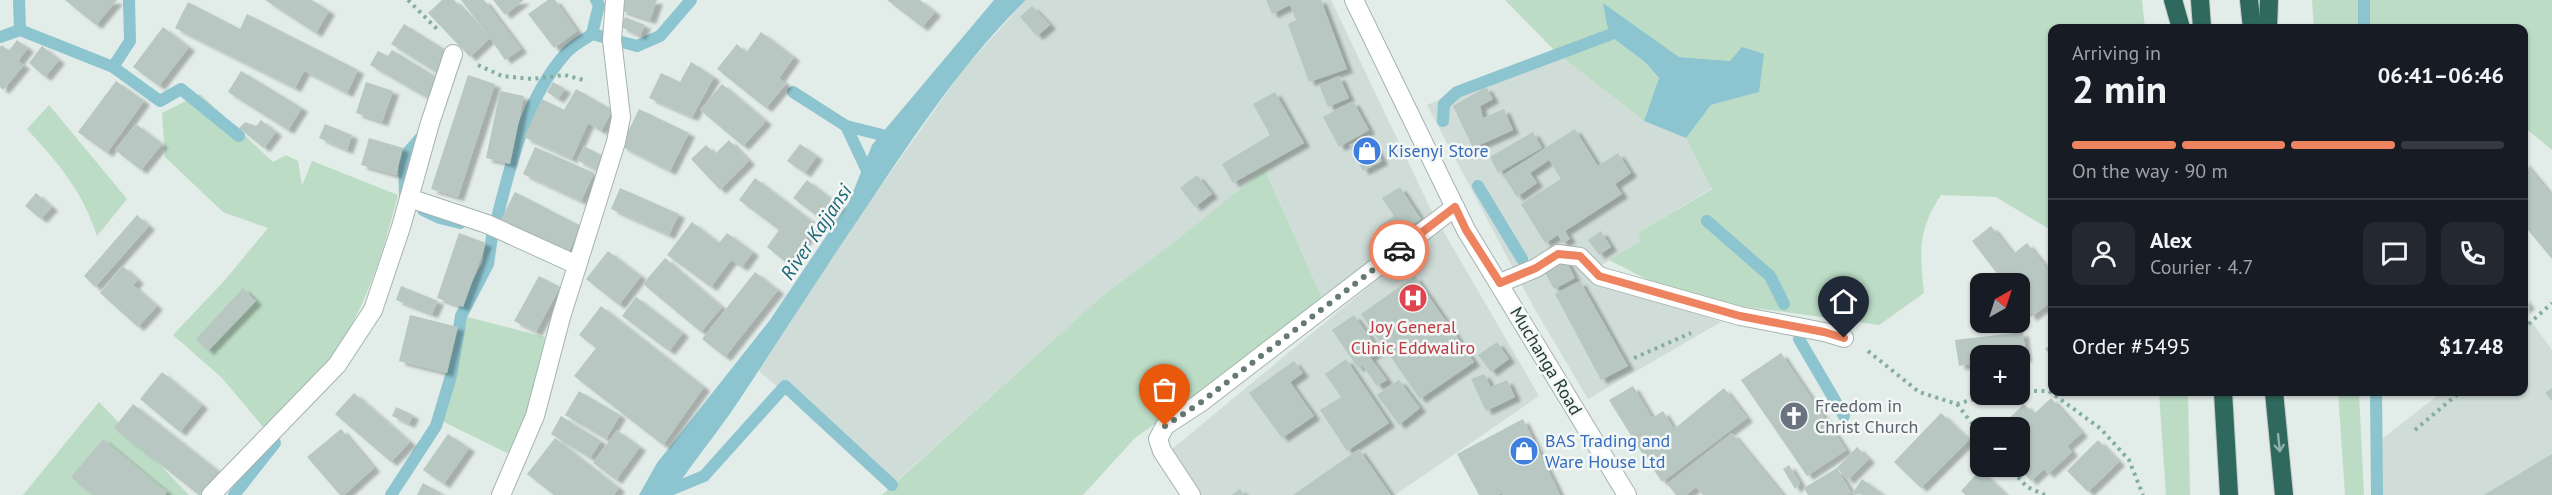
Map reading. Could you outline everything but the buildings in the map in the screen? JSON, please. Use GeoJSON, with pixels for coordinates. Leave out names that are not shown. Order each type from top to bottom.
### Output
{"type":"FeatureCollection","features":[{"type":"Feature","properties":{"kind":"highway"},"geometry":{"type":"LineString","coordinates":[[2174,0],[2180,24]]}},
{"type":"Feature","properties":{"kind":"highway"},"geometry":{"type":"LineString","coordinates":[[2199,0],[2202,24]]}},
{"type":"Feature","properties":{"kind":"highway"},"geometry":{"type":"LineString","coordinates":[[2249,0],[2252,24]]}},
{"type":"Feature","properties":{"kind":"highway"},"geometry":{"type":"LineString","coordinates":[[2268,24],[2269,0]]}},
{"type":"Feature","properties":{"kind":"highway"},"geometry":{"type":"LineString","coordinates":[[2223,396],[2229,495]]}},
{"type":"Feature","properties":{"kind":"highway"},"geometry":{"type":"LineString","coordinates":[[2274,396],[2284,495]]}},
{"type":"Feature","properties":{"kind":"street"},"geometry":{"type":"LineString","coordinates":[[501,495],[535,416],[577,265],[616,142],[621,117],[612,40],[615,0]]}},
{"type":"Feature","properties":{"kind":"street","name":"Muchanga Road"},"geometry":{"type":"LineString","coordinates":[[1354,0],[1466,230],[1628,495]]}},
{"type":"Feature","properties":{"kind":"street"},"geometry":{"type":"LineString","coordinates":[[211,495],[337,364],[373,310],[453,54]]}},
{"type":"Feature","properties":{"kind":"street"},"geometry":{"type":"LineString","coordinates":[[409,198],[487,224],[577,265]]}},
{"type":"Feature","properties":{"kind":"street"},"geometry":{"type":"LineString","coordinates":[[1191,495],[1162,451],[1158,439],[1165,426],[1200,403],[1455,207]]}},
{"type":"Feature","properties":{"kind":"street"},"geometry":{"type":"LineString","coordinates":[[1500,283],[1536,268],[1558,254],[1580,256],[1599,276],[1740,316],[1844,338]]}},
{"type":"Feature","properties":{"kind":"path"},"geometry":{"type":"LineString","coordinates":[[453,54],[502,76],[532,79],[565,75],[618,88]]}},
{"type":"Feature","properties":{"kind":"path"},"geometry":{"type":"LineString","coordinates":[[2528,325],[2552,303]]}},
{"type":"Feature","properties":{"kind":"path"},"geometry":{"type":"LineString","coordinates":[[1634,357],[1700,330],[1718,310]]}},
{"type":"Feature","properties":{"kind":"path"},"geometry":{"type":"LineString","coordinates":[[1844,338],[1859,343],[1919,392],[1957,404],[1970,400]]}},
{"type":"Feature","properties":{"kind":"path"},"geometry":{"type":"LineString","coordinates":[[2030,391],[2048,391]]}},
{"type":"Feature","properties":{"kind":"path"},"geometry":{"type":"LineString","coordinates":[[2056,396],[2101,429],[2129,460],[2143,495]]}},
{"type":"Feature","properties":{"kind":"path"},"geometry":{"type":"LineString","coordinates":[[2415,430],[2455,396]]}},
{"type":"Feature","properties":{"kind":"path"},"geometry":{"type":"LineString","coordinates":[[1957,404],[1970,421]]}},
{"type":"Feature","properties":{"kind":"path"},"geometry":{"type":"LineString","coordinates":[[2018,477],[2027,487],[2045,495]]}},
{"type":"Feature","properties":{"kind":"shaded area"},"geometry":{"type":"Polygon","coordinates":[[[1026,0],[1331,0],[1432,212],[1322,298],[1268,175],[1101,297],[892,485],[758,370],[862,213],[962,71],[1026,0]]]}},
{"type":"Feature","properties":{"kind":"shaded area"},"geometry":{"type":"Polygon","coordinates":[[[1556,52],[1644,121],[1686,138],[1712,188],[1638,233],[1641,241],[1585,275],[1721,322],[1588,399],[1533,306],[1427,105],[1556,52]]]}},
{"type":"Feature","properties":{"kind":"shaded area"},"geometry":{"type":"Polygon","coordinates":[[[1441,227],[1539,396],[1395,495],[1201,495],[1172,449],[1441,227]]]}},
{"type":"Feature","properties":{"kind":"shaded area"},"geometry":{"type":"Polygon","coordinates":[[[2531,321],[2552,350],[2552,495],[2377,495],[2377,443],[2437,396],[2528,396],[2528,323],[2531,321]]]}},
{"type":"Feature","properties":{"kind":"green space"},"geometry":{"type":"Polygon","coordinates":[[[1505,0],[2142,0],[2145,24],[2048,24],[2048,229],[1996,197],[1941,195],[1928,220],[1922,242],[1924,293],[1879,325],[1719,303],[1650,281],[1609,260],[1641,241],[1638,233],[1712,189],[1686,138],[1711,105],[1759,92],[1730,61],[1679,57],[1604,4],[1609,35],[1645,62],[1659,78],[1644,121],[1556,52],[1505,0]]]}},
{"type":"Feature","properties":{"kind":"green space"},"geometry":{"type":"Polygon","coordinates":[[[2312,0],[2552,0],[2552,150],[2528,130],[2528,24],[2314,24],[2312,0]]]}},
{"type":"Feature","properties":{"kind":"green space"},"geometry":{"type":"Polygon","coordinates":[[[200,94],[273,162],[286,155],[298,161],[302,186],[312,161],[398,195],[370,286],[349,329],[323,368],[264,428],[222,378],[173,335],[225,280],[268,228],[223,212],[165,157],[162,113],[200,94]]]}},
{"type":"Feature","properties":{"kind":"green space"},"geometry":{"type":"Polygon","coordinates":[[[49,105],[127,199],[97,236],[77,191],[27,129],[49,105]]]}},
{"type":"Feature","properties":{"kind":"green space"},"geometry":{"type":"Polygon","coordinates":[[[1265,169],[1322,298],[1195,396],[1135,438],[1083,495],[882,495],[1101,297],[1176,241],[1265,169]]]}},
{"type":"Feature","properties":{"kind":"green space"},"geometry":{"type":"Polygon","coordinates":[[[467,317],[545,337],[532,397],[513,456],[438,419],[467,317]]]}},
{"type":"Feature","properties":{"kind":"green space"},"geometry":{"type":"Polygon","coordinates":[[[2159,396],[2188,396],[2190,495],[2166,495],[2159,396]]]}},
{"type":"Feature","properties":{"kind":"green space"},"geometry":{"type":"Polygon","coordinates":[[[2338,396],[2359,396],[2364,495],[2345,495],[2338,396]]]}},
{"type":"Feature","properties":{"kind":"green space"},"geometry":{"type":"Polygon","coordinates":[[[99,402],[189,495],[23,495],[99,402]]]}},
{"type":"Feature","properties":{"kind":"water"},"geometry":{"type":"Polygon","coordinates":[[[994,0],[1026,0],[978,52],[935,108],[840,246],[740,399],[671,495],[639,495],[657,463],[770,320],[849,202],[872,145],[994,0]]]}},
{"type":"Feature","properties":{"kind":"water"},"geometry":{"type":"Polygon","coordinates":[[[1603,3],[1679,57],[1730,61],[1742,47],[1764,54],[1759,92],[1711,105],[1686,138],[1644,121],[1659,78],[1645,62],[1609,35],[1603,3]]]}},
{"type":"Feature","properties":{"kind":"waterway"},"geometry":{"type":"LineString","coordinates":[[19,0],[20,30]]}},
{"type":"Feature","properties":{"kind":"waterway"},"geometry":{"type":"LineString","coordinates":[[113,67],[130,41],[129,0]]}},
{"type":"Feature","properties":{"kind":"waterway"},"geometry":{"type":"LineString","coordinates":[[592,34],[599,5],[596,0]]}},
{"type":"Feature","properties":{"kind":"waterway"},"geometry":{"type":"LineString","coordinates":[[496,222],[514,155],[530,111],[552,71],[566,53],[592,34],[637,46],[660,36],[691,0]]}},
{"type":"Feature","properties":{"kind":"waterway"},"geometry":{"type":"LineString","coordinates":[[2364,0],[2364,24]]}},
{"type":"Feature","properties":{"kind":"waterway"},"geometry":{"type":"LineString","coordinates":[[0,37],[20,30],[113,67],[160,101],[181,89],[239,136]]}},
{"type":"Feature","properties":{"kind":"waterway"},"geometry":{"type":"LineString","coordinates":[[1443,121],[1444,104],[1457,92],[1609,35]]}},
{"type":"Feature","properties":{"kind":"waterway"},"geometry":{"type":"LineString","coordinates":[[793,92],[846,126],[894,138]]}},
{"type":"Feature","properties":{"kind":"waterway"},"geometry":{"type":"LineString","coordinates":[[846,126],[871,179]]}},
{"type":"Feature","properties":{"kind":"waterway"},"geometry":{"type":"LineString","coordinates":[[405,196],[404,157],[424,134]]}},
{"type":"Feature","properties":{"kind":"waterway"},"geometry":{"type":"LineString","coordinates":[[1478,186],[1522,259]]}},
{"type":"Feature","properties":{"kind":"waterway"},"geometry":{"type":"LineString","coordinates":[[423,210],[440,218],[460,223]]}},
{"type":"Feature","properties":{"kind":"waterway"},"geometry":{"type":"LineString","coordinates":[[1707,221],[1770,276],[1784,304]]}},
{"type":"Feature","properties":{"kind":"waterway"},"geometry":{"type":"LineString","coordinates":[[391,495],[436,426],[451,376],[461,316],[488,264],[493,230],[486,228]]}},
{"type":"Feature","properties":{"kind":"waterway"},"geometry":{"type":"LineString","coordinates":[[1799,339],[1844,416]]}},
{"type":"Feature","properties":{"kind":"waterway"},"geometry":{"type":"LineString","coordinates":[[665,492],[704,476],[785,386],[892,485]]}},
{"type":"Feature","properties":{"kind":"waterway"},"geometry":{"type":"LineString","coordinates":[[2376,396],[2377,495]]}},
{"type":"Feature","properties":{"kind":"waterway"},"geometry":{"type":"LineString","coordinates":[[234,495],[275,443]]}},
{"type":"Feature","properties":{"kind":"way so far"},"geometry":{"type":"LineString","coordinates":[[1165,426],[1200,403],[1399,250]]}},
{"type":"Feature","properties":{"kind":"place","name":"Kisenyi Store"},"geometry":{"type":"Point","coordinates":[1367,151]}},
{"type":"Feature","properties":{"kind":"place","name":"Joy General Clinic Eddwaliro"},"geometry":{"type":"Point","coordinates":[1413,298]}},
{"type":"Feature","properties":{"kind":"place","name":"Freedom in Christ Church"},"geometry":{"type":"Point","coordinates":[1794,416]}},
{"type":"Feature","properties":{"kind":"place","name":"BAS Trading and Ware House Ltd"},"geometry":{"type":"Point","coordinates":[1524,451]}},
{"type":"Feature","properties":{"kind":"route"},"geometry":{"type":"LineString","coordinates":[[1399,250],[1455,207],[1466,230],[1500,283],[1536,268],[1558,254],[1580,256],[1599,276],[1740,316],[1844,338]]}},
{"type":"Feature","properties":{"kind":"water label","name":"River Kajjansi"},"geometry":{"type":"Point","coordinates":[816,232]}}]}
